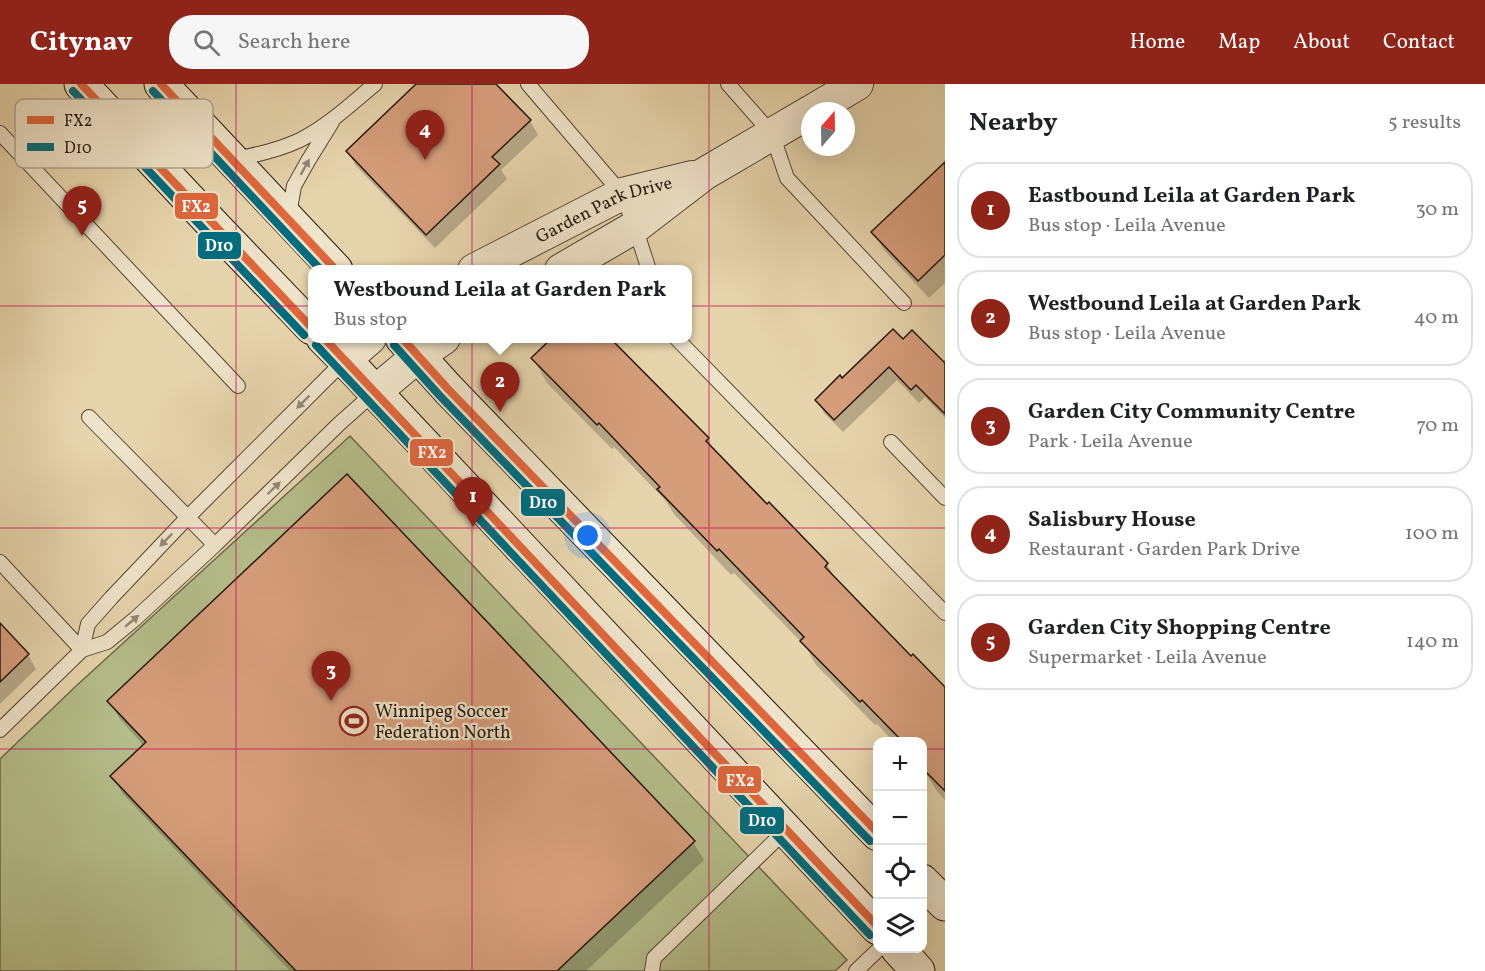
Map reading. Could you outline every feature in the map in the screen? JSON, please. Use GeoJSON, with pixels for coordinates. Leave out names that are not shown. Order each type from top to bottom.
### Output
{"type":"FeatureCollection","features":[{"type":"Feature","properties":{"kind":"main road"},"geometry":{"type":"LineString","coordinates":[[81,84],[95,99]]}},
{"type":"Feature","properties":{"kind":"main road"},"geometry":{"type":"LineString","coordinates":[[161,84],[175,99]]}},
{"type":"Feature","properties":{"kind":"main road"},"geometry":{"type":"LineString","coordinates":[[213,139],[331,265]]}},
{"type":"Feature","properties":{"kind":"main road"},"geometry":{"type":"LineString","coordinates":[[160,168],[308,324]]}},
{"type":"Feature","properties":{"kind":"main road"},"geometry":{"type":"LineString","coordinates":[[410,347],[873,829]]}},
{"type":"Feature","properties":{"kind":"main road"},"geometry":{"type":"LineString","coordinates":[[334,349],[873,923]]}},
{"type":"Feature","properties":{"kind":"main road"},"geometry":{"type":"LineString","coordinates":[[927,886],[945,904]]}},
{"type":"Feature","properties":{"kind":"main road"},"geometry":{"type":"LineString","coordinates":[[902,953],[918,971]]}},
{"type":"Feature","properties":{"kind":"street","name":"Garden Park Drive"},"geometry":{"type":"LineString","coordinates":[[826,102],[857,84]]}},
{"type":"Feature","properties":{"kind":"street","name":"Garden Park Drive"},"geometry":{"type":"LineString","coordinates":[[570,265],[636,227],[704,174],[801,117]]}},
{"type":"Feature","properties":{"kind":"street","name":"Garden Park Drive"},"geometry":{"type":"LineString","coordinates":[[484,265],[622,194],[704,174]]}},
{"type":"Feature","properties":{"kind":"street"},"geometry":{"type":"LineString","coordinates":[[334,349],[356,343]]}},
{"type":"Feature","properties":{"kind":"street"},"geometry":{"type":"LineString","coordinates":[[375,392],[410,347],[427,343]]}},
{"type":"Feature","properties":{"kind":"lane"},"geometry":{"type":"LineString","coordinates":[[232,159],[268,153],[301,140],[335,117],[375,84]]}},
{"type":"Feature","properties":{"kind":"lane"},"geometry":{"type":"LineString","coordinates":[[528,84],[622,194],[636,227],[647,265]]}},
{"type":"Feature","properties":{"kind":"lane"},"geometry":{"type":"LineString","coordinates":[[728,84],[772,134],[787,178],[904,303]]}},
{"type":"Feature","properties":{"kind":"lane"},"geometry":{"type":"LineString","coordinates":[[291,222],[294,186],[335,117]]}},
{"type":"Feature","properties":{"kind":"lane"},"geometry":{"type":"LineString","coordinates":[[0,134],[15,150]]}},
{"type":"Feature","properties":{"kind":"lane"},"geometry":{"type":"LineString","coordinates":[[32,168],[238,386]]}},
{"type":"Feature","properties":{"kind":"lane"},"geometry":{"type":"LineString","coordinates":[[680,343],[945,613]]}},
{"type":"Feature","properties":{"kind":"lane"},"geometry":{"type":"LineString","coordinates":[[82,650],[88,624],[187,518],[334,349]]}},
{"type":"Feature","properties":{"kind":"lane"},"geometry":{"type":"LineString","coordinates":[[0,730],[82,650],[107,642],[135,619],[375,392]]}},
{"type":"Feature","properties":{"kind":"lane"},"geometry":{"type":"LineString","coordinates":[[89,417],[215,545]]}},
{"type":"Feature","properties":{"kind":"lane"},"geometry":{"type":"LineString","coordinates":[[891,442],[945,498]]}},
{"type":"Feature","properties":{"kind":"lane"},"geometry":{"type":"LineString","coordinates":[[0,562],[82,650]]}},
{"type":"Feature","properties":{"kind":"lane"},"geometry":{"type":"LineString","coordinates":[[652,971],[654,958],[786,830]]}},
{"type":"Feature","properties":{"kind":"lane"},"geometry":{"type":"LineString","coordinates":[[856,971],[875,953]]}},
{"type":"Feature","properties":{"kind":"green space","name":"Winnipeg Soccer Federation North"},"geometry":{"type":"Polygon","coordinates":[[[350,436],[847,960],[835,971],[0,971],[0,759],[75,687],[350,436]]]}},
{"type":"Feature","properties":{"kind":"building"},"geometry":{"type":"Polygon","coordinates":[[[416,84],[496,84],[531,120],[492,157],[500,164],[426,235],[346,151],[416,84]]]}},
{"type":"Feature","properties":{"kind":"building"},"geometry":{"type":"Polygon","coordinates":[[[945,162],[945,255],[918,281],[871,232],[945,162]]]}},
{"type":"Feature","properties":{"kind":"building"},"geometry":{"type":"Polygon","coordinates":[[[893,329],[903,339],[912,330],[945,363],[945,414],[916,385],[911,390],[889,367],[834,420],[815,400],[840,375],[842,378],[893,329]]]}},
{"type":"Feature","properties":{"kind":"building"},"geometry":{"type":"Polygon","coordinates":[[[547,343],[615,343],[709,438],[706,441],[767,504],[769,502],[828,563],[825,567],[911,656],[913,654],[945,687],[945,791],[927,773],[927,737],[898,737],[862,700],[860,702],[800,641],[804,637],[657,489],[660,487],[599,423],[597,425],[531,358],[547,343]]]}},
{"type":"Feature","properties":{"kind":"building","name":"Winnipeg Soccer Federation North"},"geometry":{"type":"Polygon","coordinates":[[[347,474],[695,841],[557,971],[296,971],[110,776],[146,742],[107,701],[347,474]]]}},
{"type":"Feature","properties":{"kind":"building"},"geometry":{"type":"Polygon","coordinates":[[[0,623],[29,654],[0,682],[0,623]]]}},
{"type":"Feature","properties":{"kind":"transit line","name":"FX2"},"geometry":{"type":"LineString","coordinates":[[81,84],[95,99]]}},
{"type":"Feature","properties":{"kind":"transit line","name":"FX2"},"geometry":{"type":"LineString","coordinates":[[161,84],[175,99]]}},
{"type":"Feature","properties":{"kind":"transit line","name":"D10"},"geometry":{"type":"LineString","coordinates":[[73,91],[81,99]]}},
{"type":"Feature","properties":{"kind":"transit line","name":"D10"},"geometry":{"type":"LineString","coordinates":[[153,91],[161,99]]}},
{"type":"Feature","properties":{"kind":"transit line","name":"FX2"},"geometry":{"type":"LineString","coordinates":[[213,139],[331,265]]}},
{"type":"Feature","properties":{"kind":"transit line","name":"D10"},"geometry":{"type":"LineString","coordinates":[[213,155],[316,265]]}},
{"type":"Feature","properties":{"kind":"transit line","name":"D10"},"geometry":{"type":"LineString","coordinates":[[146,168],[304,335]]}},
{"type":"Feature","properties":{"kind":"transit line","name":"FX2"},"geometry":{"type":"LineString","coordinates":[[161,168],[308,324]]}},
{"type":"Feature","properties":{"kind":"transit line","name":"FX2"},"geometry":{"type":"LineString","coordinates":[[329,343],[873,922]]}},
{"type":"Feature","properties":{"kind":"transit line","name":"FX2"},"geometry":{"type":"LineString","coordinates":[[407,343],[448,389],[873,828]]}},
{"type":"Feature","properties":{"kind":"transit line","name":"D10"},"geometry":{"type":"LineString","coordinates":[[316,345],[870,935]]}},
{"type":"Feature","properties":{"kind":"transit line","name":"D10"},"geometry":{"type":"LineString","coordinates":[[394,345],[440,396],[870,841]]}},
{"type":"Feature","properties":{"kind":"place","name":"Salisbury House"},"geometry":{"type":"Point","coordinates":[425,160]}},
{"type":"Feature","properties":{"kind":"place","name":"Garden City Shopping Centre"},"geometry":{"type":"Point","coordinates":[82,236]}},
{"type":"Feature","properties":{"kind":"place","name":"Westbound Leila at Garden Park"},"geometry":{"type":"Point","coordinates":[500,412]}},
{"type":"Feature","properties":{"kind":"place","name":"Eastbound Leila at Garden Park"},"geometry":{"type":"Point","coordinates":[473,527]}},
{"type":"Feature","properties":{"kind":"place","name":"Garden City Community Centre"},"geometry":{"type":"Point","coordinates":[331,701]}},
{"type":"Feature","properties":{"kind":"place","name":"Winnipeg Soccer Federation North"},"geometry":{"type":"Point","coordinates":[354,721]}}]}
